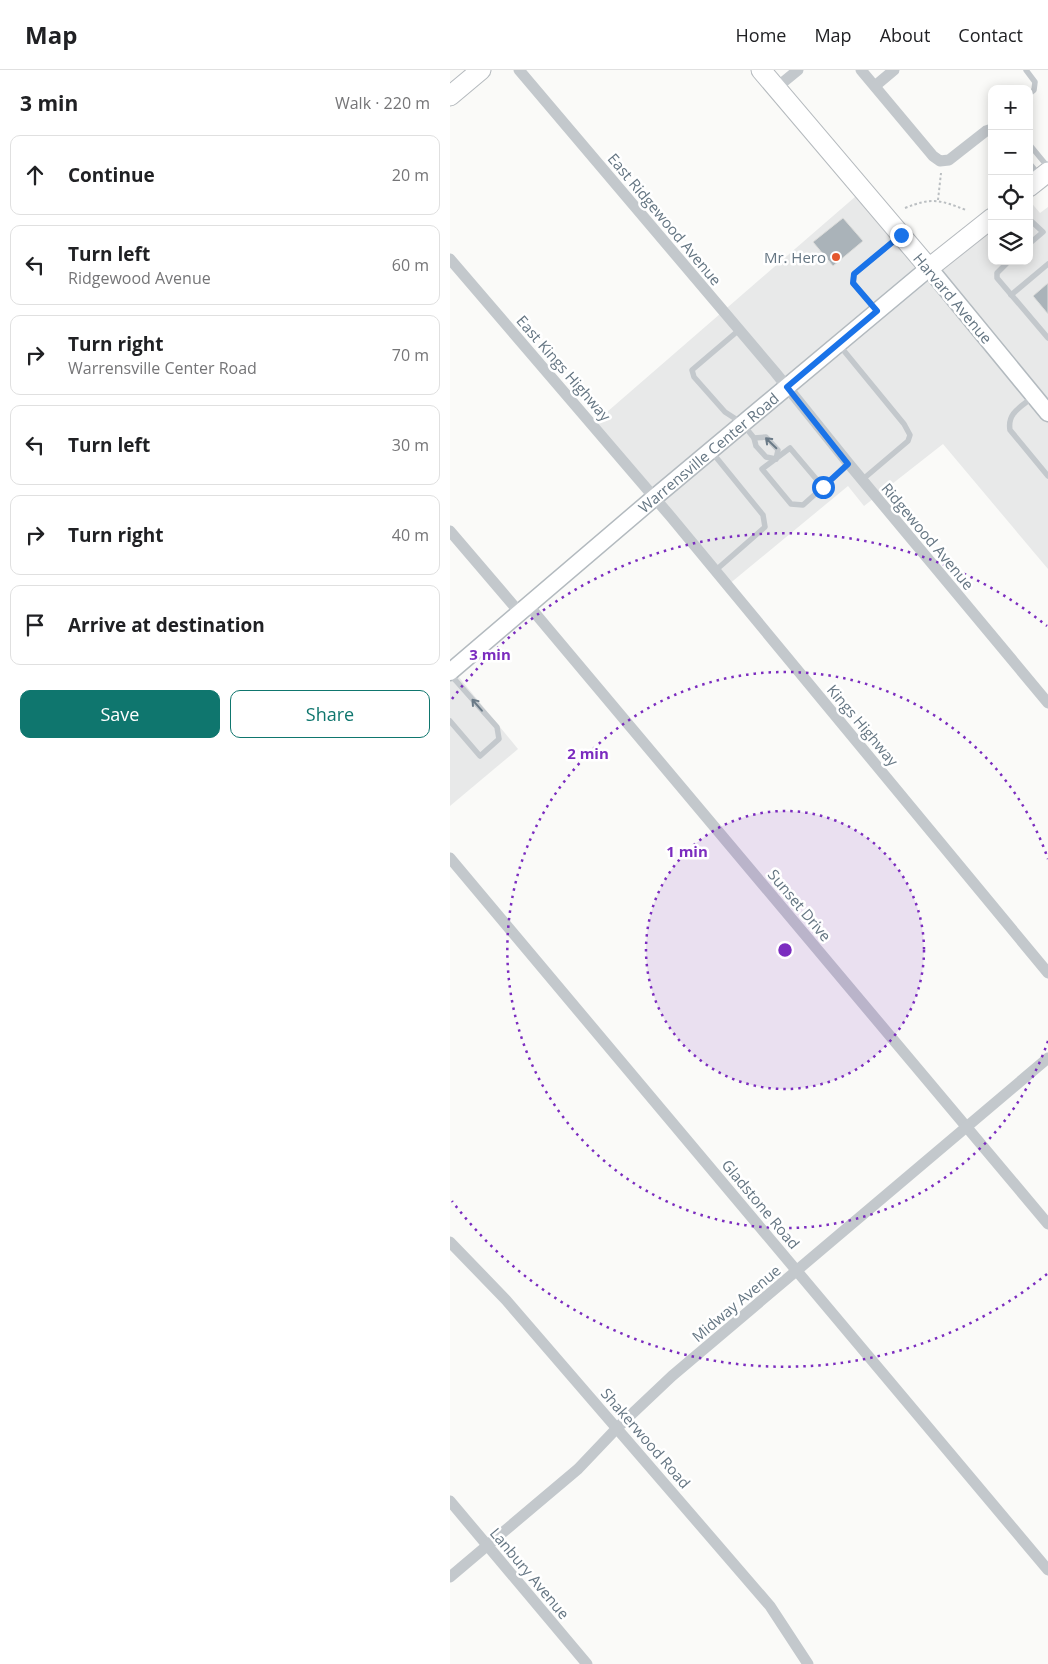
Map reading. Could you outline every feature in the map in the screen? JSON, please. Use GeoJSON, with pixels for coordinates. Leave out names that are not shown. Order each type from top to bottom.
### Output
{"type":"FeatureCollection","features":[{"type":"Feature","properties":{"kind":"main road"},"geometry":{"type":"LineString","coordinates":[[450,96],[480,70]]}},
{"type":"Feature","properties":{"kind":"main road","name":"Harvard Avenue"},"geometry":{"type":"LineString","coordinates":[[761,70],[1043,403]]}},
{"type":"Feature","properties":{"kind":"main road","name":"Warrensville Center Road"},"geometry":{"type":"LineString","coordinates":[[450,673],[742,423],[989,220]]}},
{"type":"Feature","properties":{"kind":"street","name":"East Ridgewood Avenue"},"geometry":{"type":"LineString","coordinates":[[519,70],[787,387]]}},
{"type":"Feature","properties":{"kind":"street"},"geometry":{"type":"LineString","coordinates":[[776,88],[798,70]]}},
{"type":"Feature","properties":{"kind":"street"},"geometry":{"type":"LineString","coordinates":[[861,70],[933,156],[940,161],[949,160],[988,130]]}},
{"type":"Feature","properties":{"kind":"street"},"geometry":{"type":"LineString","coordinates":[[875,86],[894,70]]}},
{"type":"Feature","properties":{"kind":"street","name":"East Kings Highway"},"geometry":{"type":"LineString","coordinates":[[450,259],[655,497]]}},
{"type":"Feature","properties":{"kind":"street","name":"Ridgewood Avenue"},"geometry":{"type":"LineString","coordinates":[[787,387],[848,464],[1048,703]]}},
{"type":"Feature","properties":{"kind":"street","name":"Kings Highway"},"geometry":{"type":"LineString","coordinates":[[655,497],[1048,973]]}},
{"type":"Feature","properties":{"kind":"street","name":"Sunset Drive"},"geometry":{"type":"LineString","coordinates":[[450,531],[525,609],[1048,1224]]}},
{"type":"Feature","properties":{"kind":"street","name":"Gladstone Road"},"geometry":{"type":"LineString","coordinates":[[450,858],[1048,1570]]}},
{"type":"Feature","properties":{"kind":"street","name":"Midway Avenue"},"geometry":{"type":"LineString","coordinates":[[450,1577],[578,1469],[617,1428],[672,1376],[1048,1058]]}},
{"type":"Feature","properties":{"kind":"street","name":"Shakerwood Road"},"geometry":{"type":"LineString","coordinates":[[450,1242],[506,1300],[770,1606],[808,1664]]}},
{"type":"Feature","properties":{"kind":"street","name":"Lanbury Avenue"},"geometry":{"type":"LineString","coordinates":[[450,1501],[587,1664]]}},
{"type":"Feature","properties":{"kind":"lane"},"geometry":{"type":"LineString","coordinates":[[1026,70],[1035,82],[1033,91]]}},
{"type":"Feature","properties":{"kind":"lane"},"geometry":{"type":"LineString","coordinates":[[1033,156],[1039,175]]}},
{"type":"Feature","properties":{"kind":"lane"},"geometry":{"type":"LineString","coordinates":[[1033,223],[1048,238]]}},
{"type":"Feature","properties":{"kind":"lane"},"geometry":{"type":"LineString","coordinates":[[1033,241],[1043,232]]}},
{"type":"Feature","properties":{"kind":"lane"},"geometry":{"type":"LineString","coordinates":[[877,311],[853,283],[854,274],[901,235]]}},
{"type":"Feature","properties":{"kind":"lane"},"geometry":{"type":"LineString","coordinates":[[1011,295],[1048,264]]}},
{"type":"Feature","properties":{"kind":"lane"},"geometry":{"type":"LineString","coordinates":[[1005,265],[997,273],[997,278],[1048,338]]}},
{"type":"Feature","properties":{"kind":"lane"},"geometry":{"type":"LineString","coordinates":[[739,330],[692,370],[694,377],[725,412],[742,423],[766,458],[776,459]]}},
{"type":"Feature","properties":{"kind":"lane"},"geometry":{"type":"LineString","coordinates":[[838,344],[904,424],[910,435],[908,441],[862,480]]}},
{"type":"Feature","properties":{"kind":"lane"},"geometry":{"type":"LineString","coordinates":[[1043,403],[1010,417],[1009,422],[1010,430],[1048,476]]}},
{"type":"Feature","properties":{"kind":"lane"},"geometry":{"type":"LineString","coordinates":[[754,438],[766,437],[778,450],[776,459]]}},
{"type":"Feature","properties":{"kind":"lane"},"geometry":{"type":"LineString","coordinates":[[823,487],[790,448],[762,469],[791,504],[803,505],[823,487],[848,464]]}},
{"type":"Feature","properties":{"kind":"lane"},"geometry":{"type":"LineString","coordinates":[[711,450],[763,514],[765,523],[765,527],[716,570]]}},
{"type":"Feature","properties":{"kind":"lane"},"geometry":{"type":"LineString","coordinates":[[450,673],[497,727],[500,739],[480,756],[450,722]]}},
{"type":"Feature","properties":{"kind":"path"},"geometry":{"type":"LineString","coordinates":[[938,200],[943,160]]}},
{"type":"Feature","properties":{"kind":"path"},"geometry":{"type":"LineString","coordinates":[[904,208],[922,201],[938,200],[966,210]]}},
{"type":"Feature","properties":{"kind":"shaded area"},"geometry":{"type":"Polygon","coordinates":[[[863,190],[929,268],[988,221],[988,265],[1033,265],[1033,205],[1040,213],[1048,207],[1048,569],[943,444],[864,506],[848,486],[728,585],[592,425],[863,190]]]}},
{"type":"Feature","properties":{"kind":"shaded area"},"geometry":{"type":"Polygon","coordinates":[[[453,670],[518,749],[450,806],[450,672],[453,670]]]}},
{"type":"Feature","properties":{"kind":"building"},"geometry":{"type":"Polygon","coordinates":[[[843,218],[863,241],[833,266],[813,242],[843,218]]]}},
{"type":"Feature","properties":{"kind":"building"},"geometry":{"type":"Polygon","coordinates":[[[1048,283],[1048,314],[1033,296],[1048,283]]]}},
{"type":"Feature","properties":{"kind":"place","name":"Mr. Hero"},"geometry":{"type":"Point","coordinates":[836,257]}},
{"type":"Feature","properties":{"kind":"route"},"geometry":{"type":"LineString","coordinates":[[823,487],[848,464],[787,387],[877,311],[853,283],[854,274],[901,235]]}}]}
